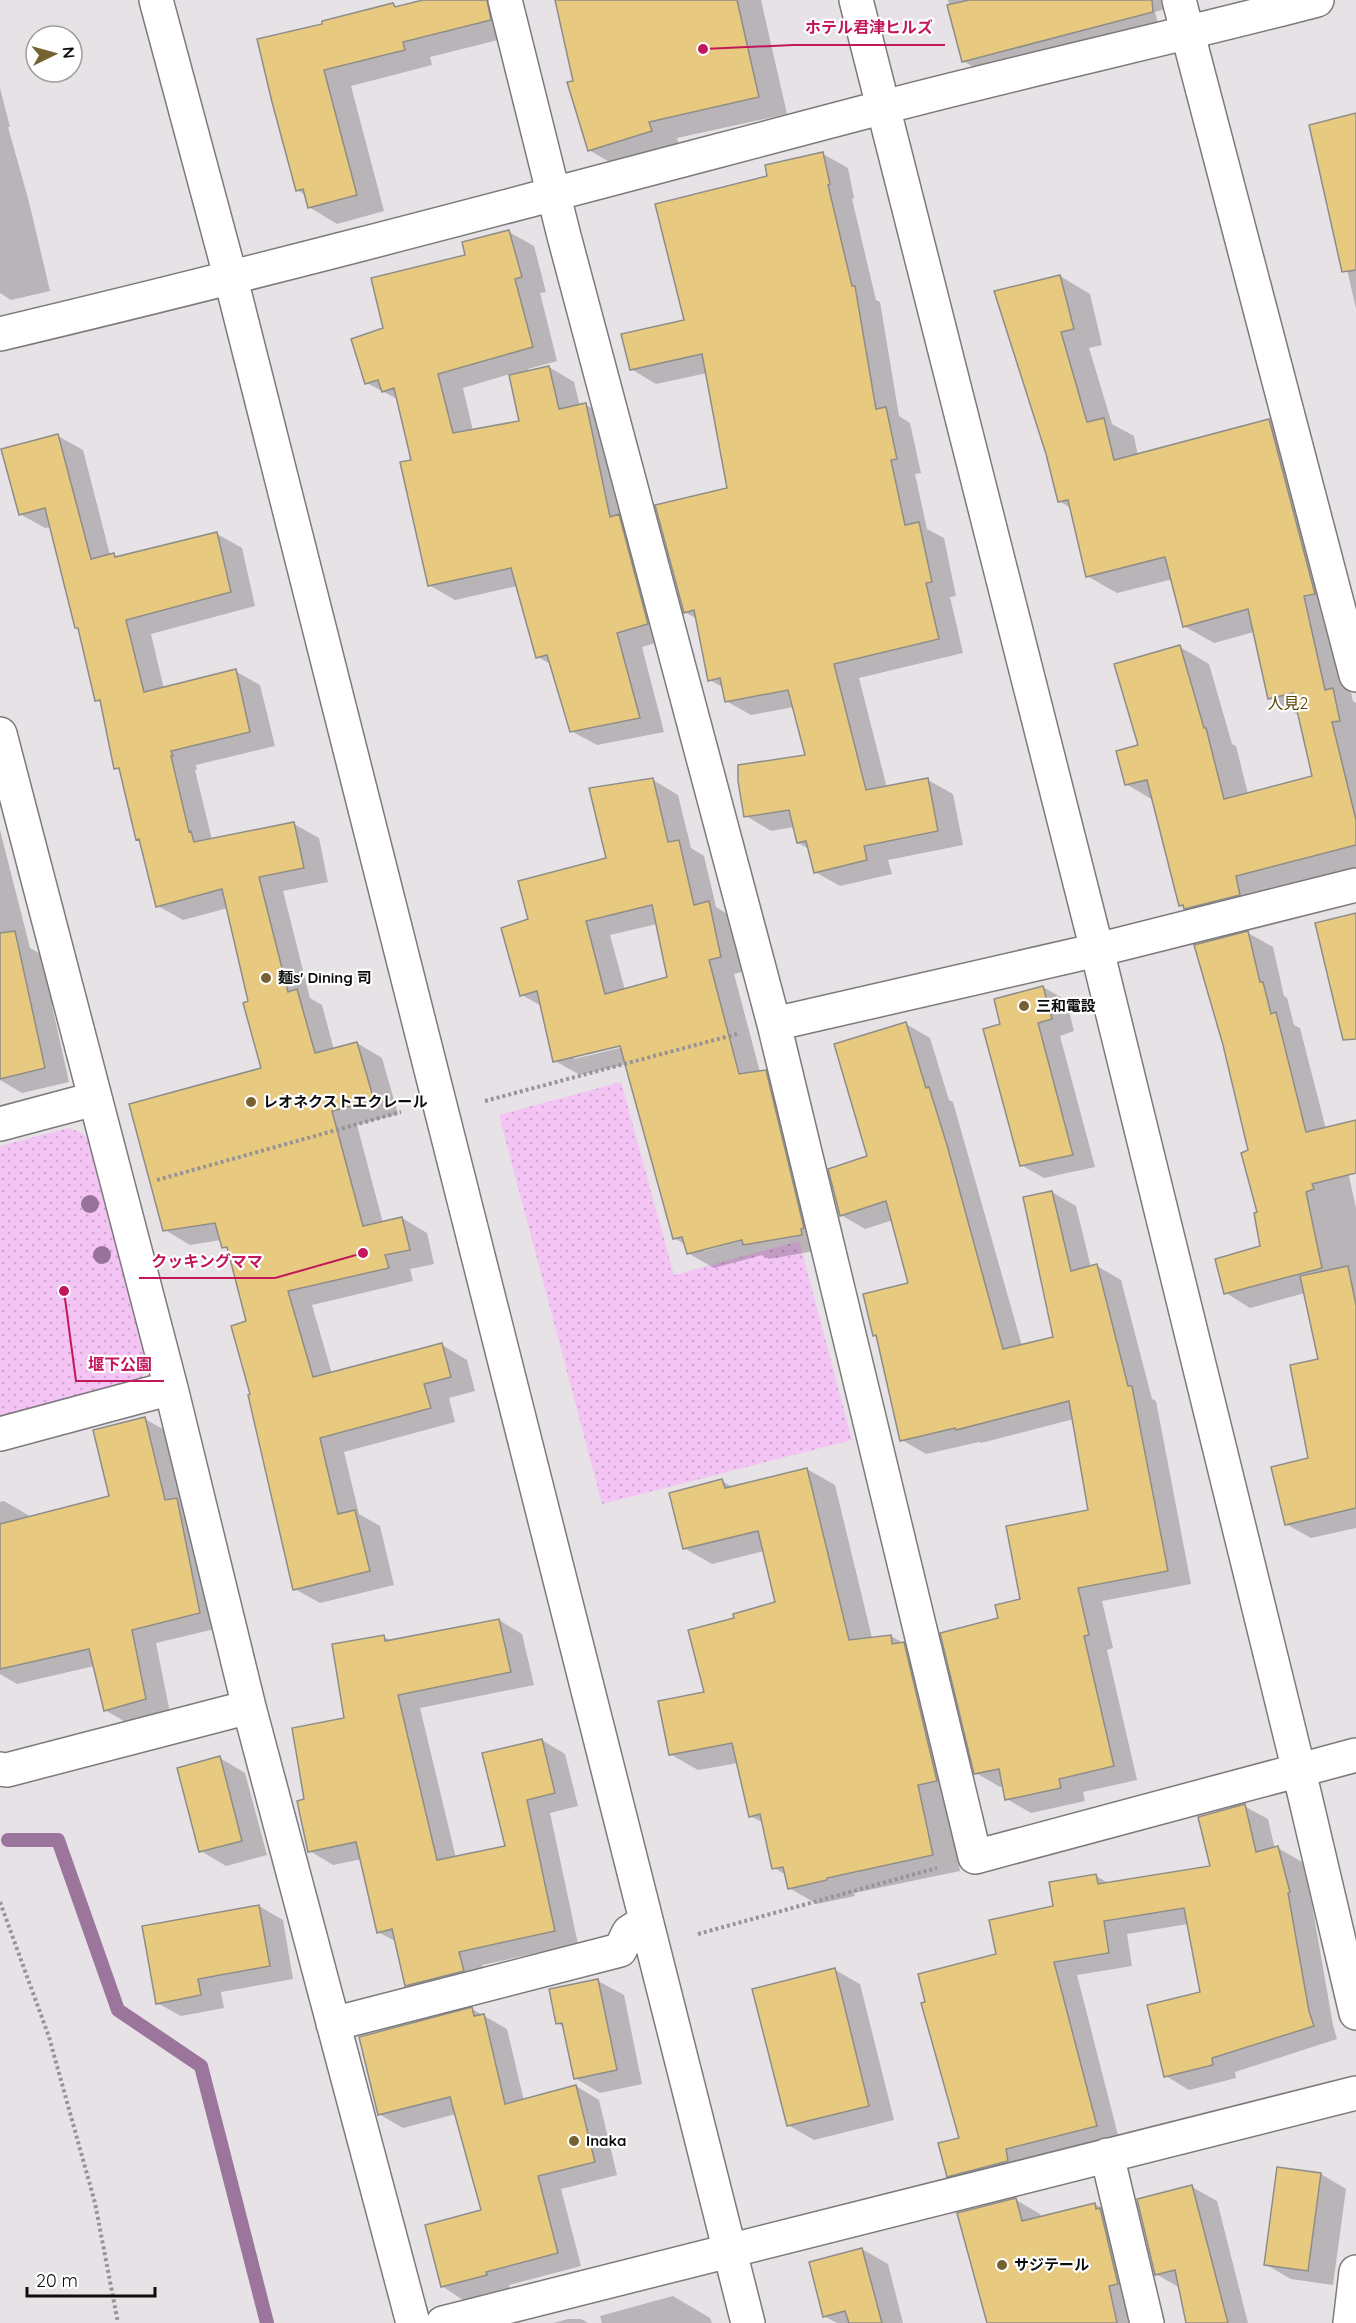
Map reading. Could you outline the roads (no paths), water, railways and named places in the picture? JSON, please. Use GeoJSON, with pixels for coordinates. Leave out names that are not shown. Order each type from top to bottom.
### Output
{"type":"FeatureCollection","features":[{"type":"Feature","properties":{"kind":"street"},"geometry":{"type":"LineString","coordinates":[[156,0],[231,279],[748,2323]]}},
{"type":"Feature","properties":{"kind":"street"},"geometry":{"type":"LineString","coordinates":[[506,0],[554,195],[774,1024],[975,1857],[1356,1755]]}},
{"type":"Feature","properties":{"kind":"street"},"geometry":{"type":"LineString","coordinates":[[856,0],[1097,950],[1299,1771],[1356,2013]]}},
{"type":"Feature","properties":{"kind":"street"},"geometry":{"type":"LineString","coordinates":[[1179,0],[1356,675]]}},
{"type":"Feature","properties":{"kind":"street"},"geometry":{"type":"LineString","coordinates":[[0,334],[231,279],[884,107],[1187,34],[1317,0]]}},
{"type":"Feature","properties":{"kind":"street"},"geometry":{"type":"LineString","coordinates":[[0,734],[171,1388],[249,1707],[412,2323]]}},
{"type":"Feature","properties":{"kind":"street"},"geometry":{"type":"LineString","coordinates":[[774,1024],[1097,950],[1356,885]]}},
{"type":"Feature","properties":{"kind":"street"},"geometry":{"type":"LineString","coordinates":[[0,1124],[94,1099]]}},
{"type":"Feature","properties":{"kind":"street"},"geometry":{"type":"LineString","coordinates":[[0,1434],[171,1388]]}},
{"type":"Feature","properties":{"kind":"street"},"geometry":{"type":"LineString","coordinates":[[0,1769],[7,1770],[249,1707]]}},
{"type":"Feature","properties":{"kind":"street"},"geometry":{"type":"LineString","coordinates":[[333,2024],[620,1950],[629,1932],[646,1921]]}},
{"type":"Feature","properties":{"kind":"street"},"geometry":{"type":"LineString","coordinates":[[443,2323],[1356,2093]]}},
{"type":"Feature","properties":{"kind":"street"},"geometry":{"type":"LineString","coordinates":[[1107,2155],[1147,2323]]}},
{"type":"Feature","properties":{"kind":"street"},"geometry":{"type":"LineString","coordinates":[[1350,2323],[1356,2272]]}},
{"type":"Feature","properties":{"kind":"waterway"},"geometry":{"type":"LineString","coordinates":[[8,1840],[58,1840],[118,2010],[201,2066],[267,2323]]}},
{"type":"Feature","properties":{"kind":"place","name":"ホテル君津ヒルズ"},"geometry":{"type":"Point","coordinates":[703,49]}},
{"type":"Feature","properties":{"kind":"place","name":"麺s' Dining 司"},"geometry":{"type":"Point","coordinates":[266,978]}},
{"type":"Feature","properties":{"kind":"place","name":"三和電設"},"geometry":{"type":"Point","coordinates":[1024,1006]}},
{"type":"Feature","properties":{"kind":"place","name":"レオネクストエクレール"},"geometry":{"type":"Point","coordinates":[251,1102]}},
{"type":"Feature","properties":{"kind":"place","name":"クッキングママ"},"geometry":{"type":"Point","coordinates":[363,1253]}},
{"type":"Feature","properties":{"kind":"place","name":"堰下公園"},"geometry":{"type":"Point","coordinates":[64,1291]}},
{"type":"Feature","properties":{"kind":"place","name":"Inaka"},"geometry":{"type":"Point","coordinates":[574,2141]}},
{"type":"Feature","properties":{"kind":"place","name":"サジテール"},"geometry":{"type":"Point","coordinates":[1002,2265]}},
{"type":"Feature","properties":{"kind":"district","name":"人見2"},"geometry":{"type":"Point","coordinates":[1288,703]}}]}
